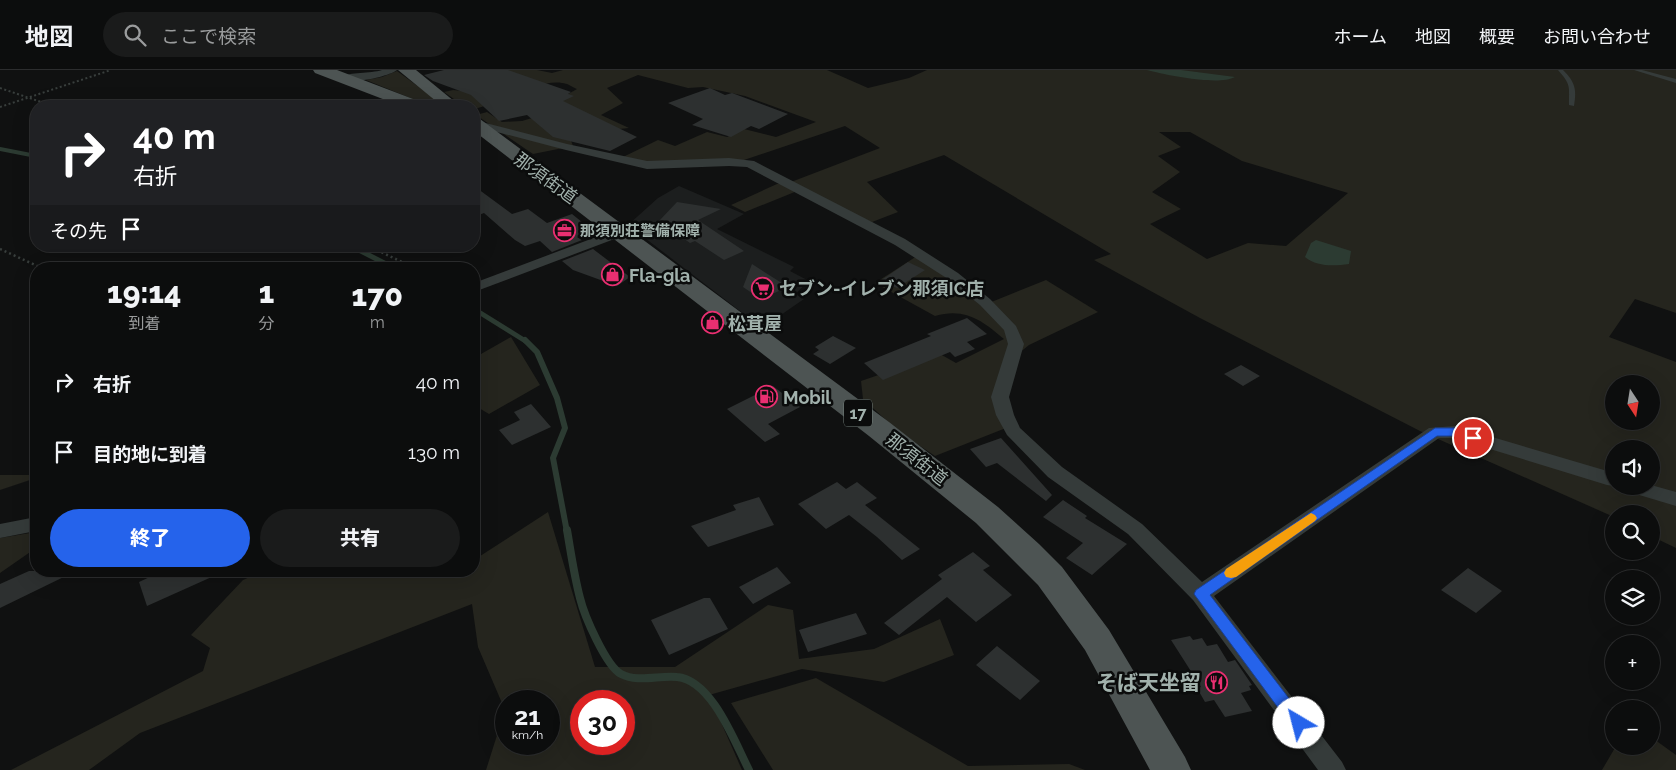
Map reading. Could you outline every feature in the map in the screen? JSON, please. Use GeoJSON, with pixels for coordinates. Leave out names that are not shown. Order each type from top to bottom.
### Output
{"type":"FeatureCollection","features":[{"type":"Feature","properties":{"kind":"main road"},"geometry":{"type":"LineString","coordinates":[[322,70],[400,100]]}},
{"type":"Feature","properties":{"kind":"main road"},"geometry":{"type":"LineString","coordinates":[[406,70],[444,100]]}},
{"type":"Feature","properties":{"kind":"main road","name":"那須街道"},"geometry":{"type":"LineString","coordinates":[[480,128],[879,429],[987,515],[1028,553],[1050,576],[1097,640],[1171,770]]}},
{"type":"Feature","properties":{"kind":"main road","name":"17"},"geometry":{"type":"LineString","coordinates":[[480,138],[515,155]]}},
{"type":"Feature","properties":{"kind":"street"},"geometry":{"type":"LineString","coordinates":[[346,78],[373,76],[392,70]]}},
{"type":"Feature","properties":{"kind":"street"},"geometry":{"type":"LineString","coordinates":[[480,125],[566,147],[647,165],[729,162],[750,164],[900,242],[953,276],[984,302],[1011,329],[1016,344],[1000,397],[1005,415],[1013,431],[1055,472],[1135,528],[1201,594],[1333,770]]}},
{"type":"Feature","properties":{"kind":"street"},"geometry":{"type":"LineString","coordinates":[[480,286],[620,232]]}},
{"type":"Feature","properties":{"kind":"street"},"geometry":{"type":"LineString","coordinates":[[1201,594],[1435,432],[1455,432],[1605,477]]}},
{"type":"Feature","properties":{"kind":"street"},"geometry":{"type":"LineString","coordinates":[[1660,494],[1676,499]]}},
{"type":"Feature","properties":{"kind":"street"},"geometry":{"type":"LineString","coordinates":[[0,531],[30,525]]}},
{"type":"Feature","properties":{"kind":"lane"},"geometry":{"type":"LineString","coordinates":[[1560,70],[1570,80],[1572,86],[1572,105]]}},
{"type":"Feature","properties":{"kind":"lane"},"geometry":{"type":"LineString","coordinates":[[1636,70],[1676,81]]}},
{"type":"Feature","properties":{"kind":"path"},"geometry":{"type":"LineString","coordinates":[[0,107],[111,70]]}},
{"type":"Feature","properties":{"kind":"path"},"geometry":{"type":"LineString","coordinates":[[0,88],[36,100]]}},
{"type":"Feature","properties":{"kind":"path"},"geometry":{"type":"LineString","coordinates":[[0,249],[30,263]]}},
{"type":"Feature","properties":{"kind":"path"},"geometry":{"type":"LineString","coordinates":[[381,252],[402,262]]}},
{"type":"Feature","properties":{"kind":"shaded area"},"geometry":{"type":"Polygon","coordinates":[[[473,70],[537,70],[552,73],[563,70],[827,70],[868,88],[909,78],[927,70],[1676,70],[1676,313],[1635,299],[1609,337],[1676,362],[1676,548],[1660,540],[1660,505],[1605,505],[1605,513],[1420,431],[1200,318],[1094,260],[1111,254],[944,155],[867,182],[898,212],[872,222],[852,215],[802,189],[745,212],[731,205],[777,184],[791,182],[880,148],[845,126],[744,160],[649,163],[623,157],[658,140],[675,146],[707,132],[727,137],[744,129],[776,137],[816,122],[745,96],[703,87],[688,88],[638,75],[607,88],[623,103],[601,115],[629,128],[580,133],[570,138],[573,146],[533,154],[480,118],[480,114],[487,112],[502,122],[522,121],[552,112],[547,106],[577,89],[564,83],[552,83],[530,88],[480,107],[480,100],[455,100],[444,92],[453,90],[463,91],[473,70]],[[1159,132],[1181,147],[1158,156],[1180,172],[1152,192],[1181,209],[1150,224],[1207,259],[1248,243],[1286,246],[1348,193],[1242,161],[1190,132],[1159,132]]]}},
{"type":"Feature","properties":{"kind":"shaded area"},"geometry":{"type":"Polygon","coordinates":[[[1147,70],[1181,70],[1235,77],[1205,80],[1147,70]]]}},
{"type":"Feature","properties":{"kind":"shaded area"},"geometry":{"type":"Polygon","coordinates":[[[397,71],[437,100],[415,100],[366,80],[382,77],[397,71]]]}},
{"type":"Feature","properties":{"kind":"shaded area"},"geometry":{"type":"Polygon","coordinates":[[[679,186],[744,214],[717,229],[794,267],[790,271],[809,281],[795,294],[804,299],[762,328],[628,225],[658,198],[679,186]]]}},
{"type":"Feature","properties":{"kind":"shaded area"},"geometry":{"type":"Polygon","coordinates":[[[1316,240],[1351,251],[1349,264],[1320,264],[1305,257],[1311,243],[1316,240]]]}},
{"type":"Feature","properties":{"kind":"shaded area"},"geometry":{"type":"Polygon","coordinates":[[[917,256],[984,305],[1046,280],[1098,312],[1029,345],[1013,358],[1000,397],[1011,426],[935,456],[898,431],[863,399],[861,381],[940,354],[956,363],[1004,339],[973,317],[955,313],[935,316],[875,283],[917,256]]]}},
{"type":"Feature","properties":{"kind":"shaded area"},"geometry":{"type":"Polygon","coordinates":[[[511,337],[540,385],[489,414],[480,409],[480,355],[511,337]]]}},
{"type":"Feature","properties":{"kind":"shaded area"},"geometry":{"type":"Polygon","coordinates":[[[0,475],[30,475],[30,480],[0,490],[0,475]]]}},
{"type":"Feature","properties":{"kind":"shaded area"},"geometry":{"type":"Polygon","coordinates":[[[548,512],[595,667],[675,667],[768,605],[793,610],[799,659],[874,649],[940,619],[954,655],[884,682],[802,669],[709,695],[742,770],[486,770],[495,742],[495,755],[560,755],[560,690],[496,690],[478,647],[472,604],[140,733],[89,770],[11,770],[203,671],[210,648],[191,635],[243,580],[250,577],[480,577],[480,556],[548,512]]]}},
{"type":"Feature","properties":{"kind":"shaded area"},"geometry":{"type":"Polygon","coordinates":[[[30,533],[30,552],[0,573],[0,538],[30,533]]]}},
{"type":"Feature","properties":{"kind":"shaded area"},"geometry":{"type":"Polygon","coordinates":[[[816,678],[968,766],[1069,764],[1085,770],[773,770],[731,703],[816,678]]]}},
{"type":"Feature","properties":{"kind":"shaded area"},"geometry":{"type":"Polygon","coordinates":[[[1660,743],[1676,755],[1676,770],[1602,770],[1611,755],[1660,755],[1660,743]]]}},
{"type":"Feature","properties":{"kind":"building"},"geometry":{"type":"Polygon","coordinates":[[[444,70],[508,70],[571,92],[568,94],[574,96],[563,101],[637,137],[610,151],[553,137],[527,115],[499,121],[480,103],[480,100],[433,81],[424,75],[444,70]]]}},
{"type":"Feature","properties":{"kind":"building"},"geometry":{"type":"Polygon","coordinates":[[[710,88],[725,95],[732,93],[788,114],[759,129],[751,126],[731,137],[692,125],[703,119],[668,103],[710,88]]]}},
{"type":"Feature","properties":{"kind":"building"},"geometry":{"type":"Polygon","coordinates":[[[480,190],[512,214],[528,209],[547,223],[572,214],[593,231],[577,237],[582,240],[552,252],[540,241],[525,246],[515,240],[484,213],[480,215],[480,190]]]}},
{"type":"Feature","properties":{"kind":"building"},"geometry":{"type":"Polygon","coordinates":[[[677,202],[721,209],[698,220],[744,251],[724,260],[695,241],[690,243],[683,238],[680,239],[662,227],[668,221],[660,220],[677,202]]]}},
{"type":"Feature","properties":{"kind":"building"},"geometry":{"type":"Polygon","coordinates":[[[593,249],[630,277],[617,286],[573,270],[562,261],[593,249]]]}},
{"type":"Feature","properties":{"kind":"building"},"geometry":{"type":"Polygon","coordinates":[[[908,262],[925,270],[897,288],[880,281],[908,262]]]}},
{"type":"Feature","properties":{"kind":"building"},"geometry":{"type":"Polygon","coordinates":[[[752,264],[788,287],[761,299],[743,287],[752,264]]]}},
{"type":"Feature","properties":{"kind":"building"},"geometry":{"type":"Polygon","coordinates":[[[967,318],[987,334],[967,342],[975,349],[955,357],[950,352],[883,380],[864,363],[931,336],[927,334],[967,318]]]}},
{"type":"Feature","properties":{"kind":"building"},"geometry":{"type":"Polygon","coordinates":[[[833,336],[856,348],[830,364],[813,354],[819,350],[815,347],[833,336]]]}},
{"type":"Feature","properties":{"kind":"building"},"geometry":{"type":"Polygon","coordinates":[[[1241,365],[1260,376],[1243,386],[1224,374],[1241,365]]]}},
{"type":"Feature","properties":{"kind":"building"},"geometry":{"type":"Polygon","coordinates":[[[773,386],[800,407],[768,424],[780,434],[765,442],[727,409],[773,386]]]}},
{"type":"Feature","properties":{"kind":"building"},"geometry":{"type":"Polygon","coordinates":[[[531,404],[551,427],[512,445],[499,430],[520,420],[514,412],[531,404]]]}},
{"type":"Feature","properties":{"kind":"building"},"geometry":{"type":"Polygon","coordinates":[[[1001,438],[1052,495],[1046,501],[997,463],[986,467],[970,449],[1001,438]]]}},
{"type":"Feature","properties":{"kind":"building"},"geometry":{"type":"Polygon","coordinates":[[[837,482],[846,489],[857,482],[877,498],[865,505],[920,549],[902,560],[849,515],[826,529],[798,504],[837,482]]]}},
{"type":"Feature","properties":{"kind":"building"},"geometry":{"type":"Polygon","coordinates":[[[759,497],[774,525],[708,547],[691,526],[736,510],[733,505],[759,497]]]}},
{"type":"Feature","properties":{"kind":"building"},"geometry":{"type":"Polygon","coordinates":[[[1063,500],[1087,516],[1085,518],[1127,544],[1092,575],[1066,558],[1083,543],[1043,517],[1063,500]]]}},
{"type":"Feature","properties":{"kind":"building"},"geometry":{"type":"Polygon","coordinates":[[[973,552],[990,566],[983,570],[1012,595],[976,622],[947,597],[899,635],[884,623],[942,579],[938,575],[973,552]]]}},
{"type":"Feature","properties":{"kind":"building"},"geometry":{"type":"Polygon","coordinates":[[[777,567],[791,583],[753,604],[739,587],[777,567]]]}},
{"type":"Feature","properties":{"kind":"building"},"geometry":{"type":"Polygon","coordinates":[[[1468,568],[1502,591],[1476,613],[1441,590],[1468,568]]]}},
{"type":"Feature","properties":{"kind":"building"},"geometry":{"type":"Polygon","coordinates":[[[29,571],[30,577],[64,577],[0,608],[0,584],[29,571]]]}},
{"type":"Feature","properties":{"kind":"building"},"geometry":{"type":"Polygon","coordinates":[[[150,577],[212,577],[147,606],[139,582],[150,577]]]}},
{"type":"Feature","properties":{"kind":"building"},"geometry":{"type":"Polygon","coordinates":[[[704,598],[710,598],[728,629],[669,655],[651,620],[704,598]]]}},
{"type":"Feature","properties":{"kind":"building"},"geometry":{"type":"Polygon","coordinates":[[[856,613],[867,634],[808,652],[799,630],[856,613]]]}},
{"type":"Feature","properties":{"kind":"building"},"geometry":{"type":"Polygon","coordinates":[[[1190,636],[1193,640],[1202,638],[1207,646],[1217,644],[1228,662],[1235,660],[1252,685],[1249,686],[1251,690],[1241,693],[1252,711],[1225,717],[1214,700],[1205,702],[1197,688],[1201,687],[1171,640],[1190,636]]]}},
{"type":"Feature","properties":{"kind":"building"},"geometry":{"type":"Polygon","coordinates":[[[997,646],[1040,681],[1020,700],[976,665],[997,646]]]}},
{"type":"Feature","properties":{"kind":"waterway"},"geometry":{"type":"LineString","coordinates":[[0,149],[30,155]]}},
{"type":"Feature","properties":{"kind":"waterway"},"geometry":{"type":"LineString","coordinates":[[363,252],[382,262]]}},
{"type":"Feature","properties":{"kind":"waterway"},"geometry":{"type":"LineString","coordinates":[[480,313],[527,342]]}},
{"type":"Feature","properties":{"kind":"waterway"},"geometry":{"type":"LineString","coordinates":[[527,342],[537,352],[557,398],[565,428],[553,458],[567,532]]}},
{"type":"Feature","properties":{"kind":"waterway"},"geometry":{"type":"LineString","coordinates":[[567,530],[582,606],[602,651],[615,669],[621,674],[634,678],[677,677],[690,681],[701,689],[721,714],[749,770]]}},
{"type":"Feature","properties":{"kind":"slow traffic"},"geometry":{"type":"LineString","coordinates":[[1231,573],[1311,518]]}},
{"type":"Feature","properties":{"kind":"place","name":"那須別荘警備保障"},"geometry":{"type":"Point","coordinates":[564,231]}},
{"type":"Feature","properties":{"kind":"place","name":"Fla-gla"},"geometry":{"type":"Point","coordinates":[613,275]}},
{"type":"Feature","properties":{"kind":"place","name":"セブン-イレブン那須IC店"},"geometry":{"type":"Point","coordinates":[763,288]}},
{"type":"Feature","properties":{"kind":"place","name":"松茸屋"},"geometry":{"type":"Point","coordinates":[712,323]}},
{"type":"Feature","properties":{"kind":"place","name":"Mobil"},"geometry":{"type":"Point","coordinates":[767,397]}},
{"type":"Feature","properties":{"kind":"place","name":"そば天坐留"},"geometry":{"type":"Point","coordinates":[1217,682]}},
{"type":"Feature","properties":{"kind":"route"},"geometry":{"type":"LineString","coordinates":[[1299,723],[1201,594],[1435,432],[1455,432],[1473,438]]}}]}
